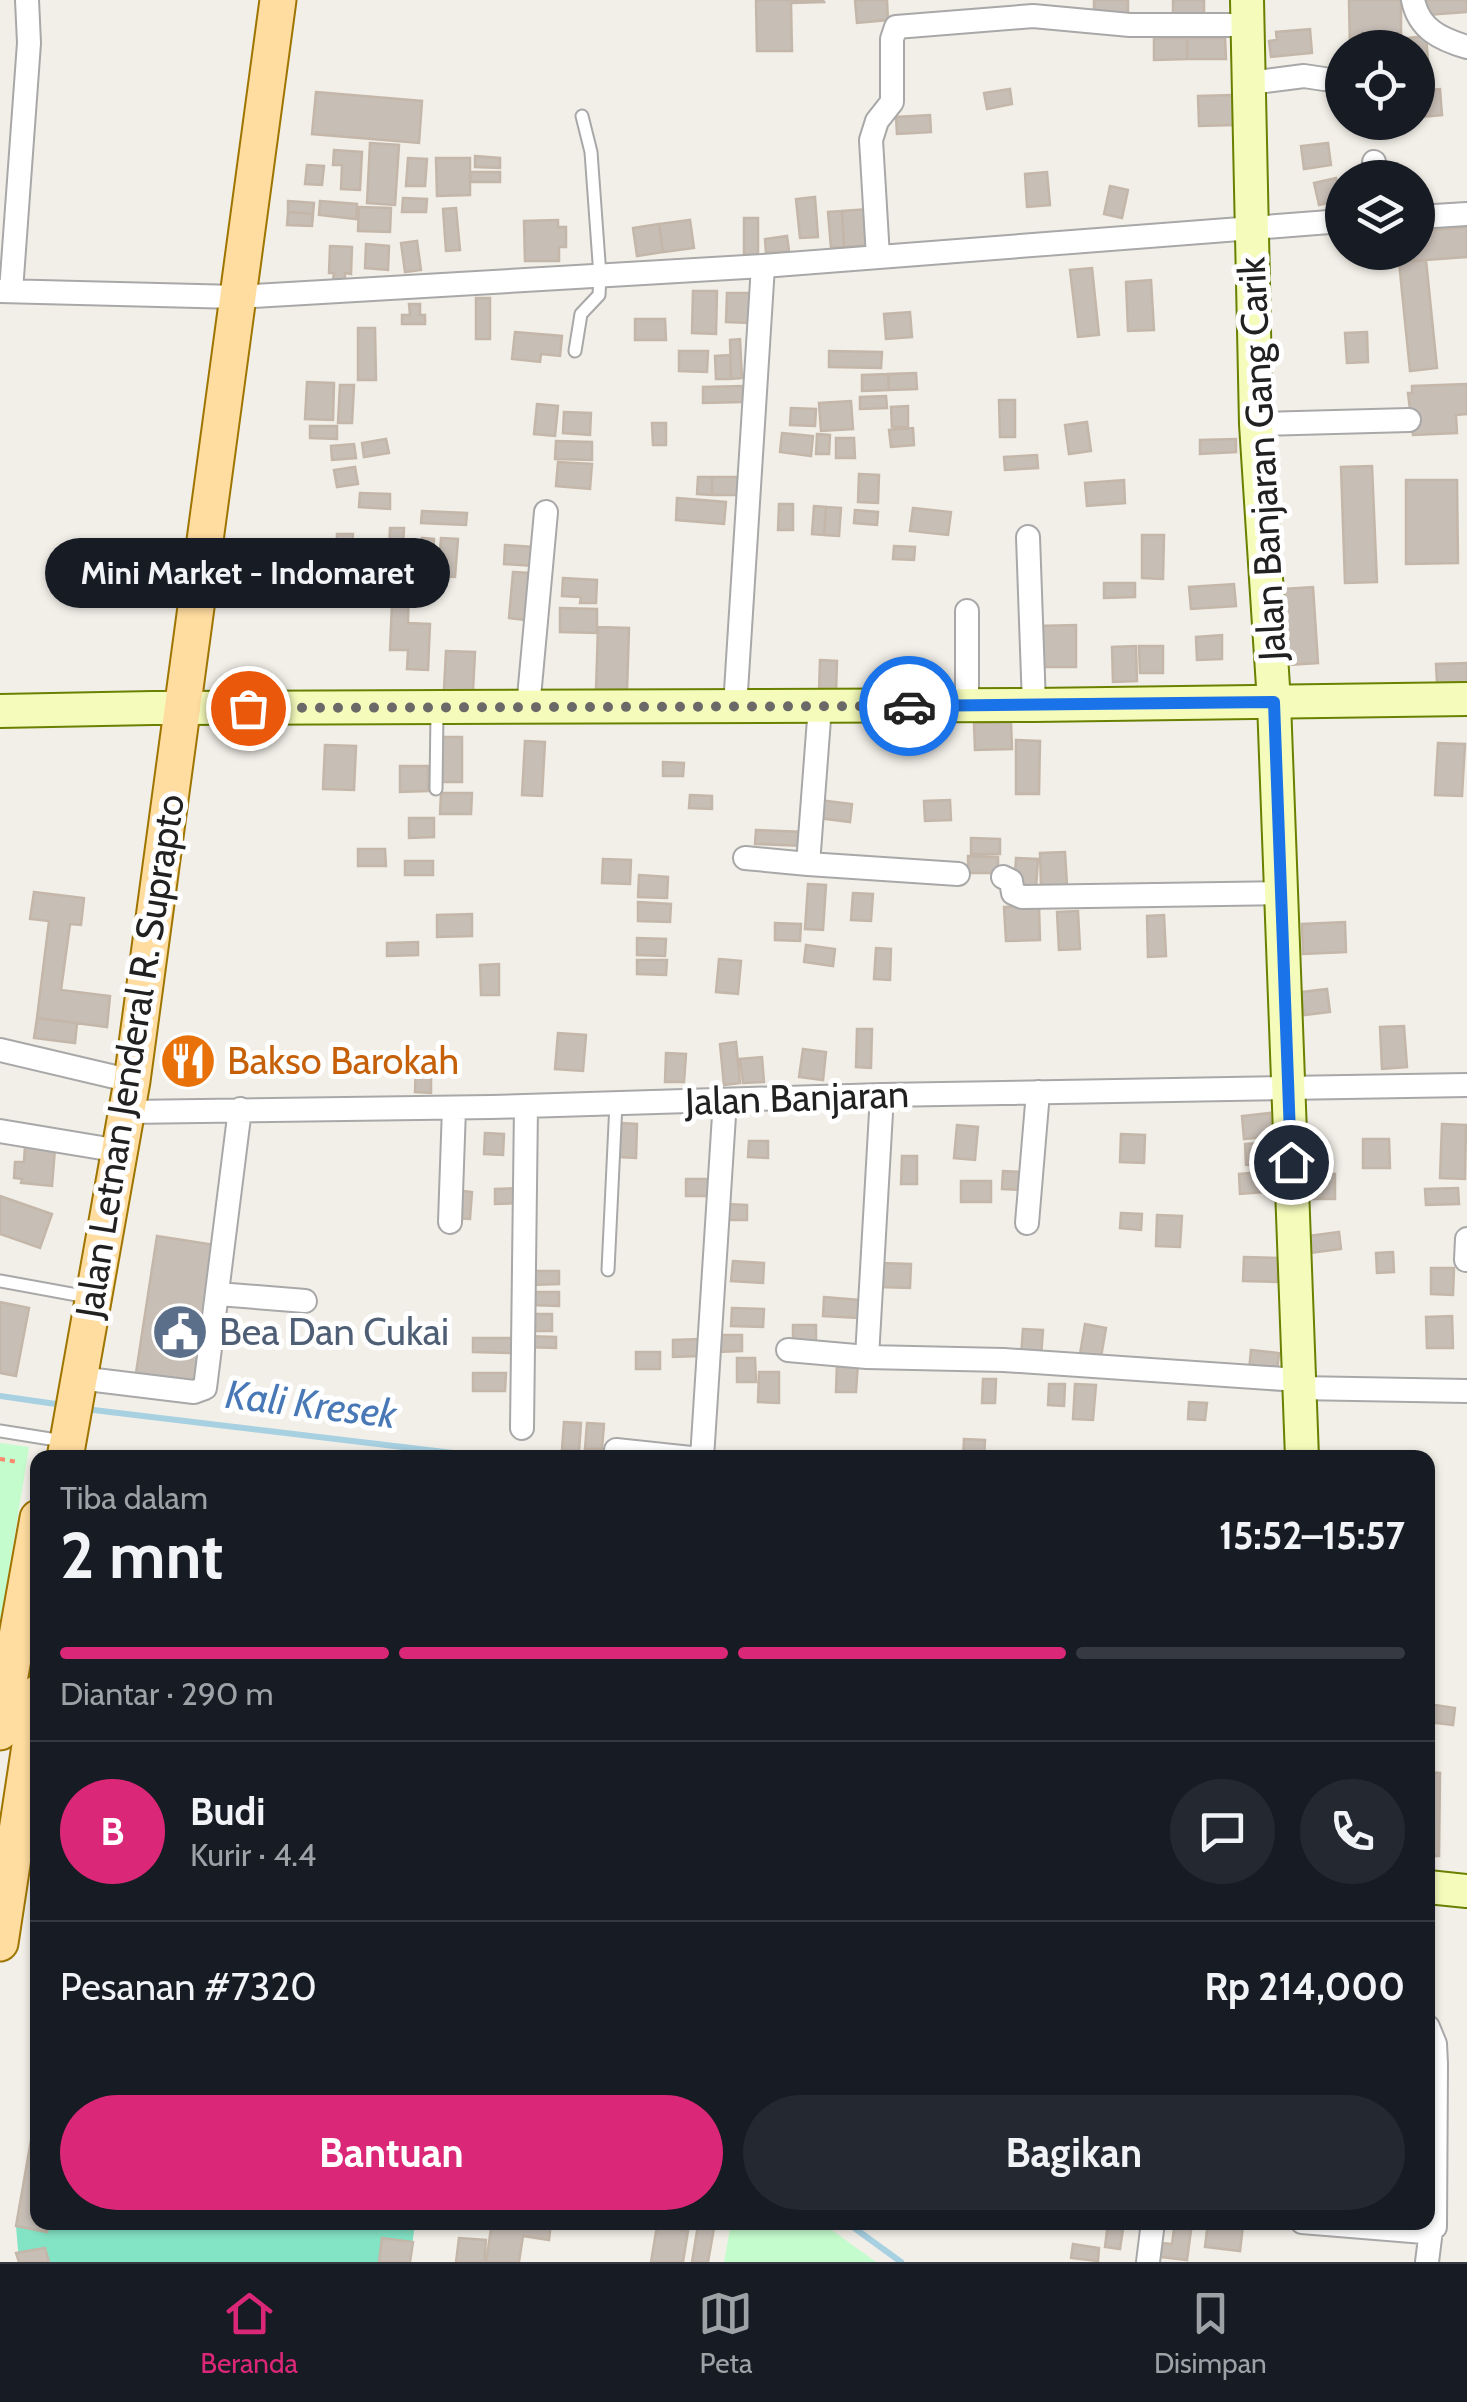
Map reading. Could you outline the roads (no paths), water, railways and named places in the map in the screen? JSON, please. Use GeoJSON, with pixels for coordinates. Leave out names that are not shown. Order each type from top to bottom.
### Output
{"type":"FeatureCollection","features":[{"type":"Feature","properties":{"kind":"main road","name":"Jalan Letnan Jenderal R. Suprapto"},"geometry":{"type":"LineString","coordinates":[[72,1421],[129,1096],[278,0]]}},
{"type":"Feature","properties":{"kind":"main road"},"geometry":{"type":"LineString","coordinates":[[0,1943],[30,1600]]}},
{"type":"Feature","properties":{"kind":"main road"},"geometry":{"type":"LineString","coordinates":[[17,1734],[30,1709]]}},
{"type":"Feature","properties":{"kind":"street"},"geometry":{"type":"LineString","coordinates":[[28,0],[28,42],[6,291],[237,297],[763,266],[1325,222]]}},
{"type":"Feature","properties":{"kind":"street"},"geometry":{"type":"LineString","coordinates":[[1413,0],[1425,28],[1467,47]]}},
{"type":"Feature","properties":{"kind":"street"},"geometry":{"type":"LineString","coordinates":[[878,256],[871,140],[877,121],[892,102],[892,38],[896,27],[1033,16],[1130,25],[1248,12]]}},
{"type":"Feature","properties":{"kind":"street","name":"Jalan Banjaran Gang Carik"},"geometry":{"type":"LineString","coordinates":[[1248,12],[1256,424],[1274,702],[1302,1450]]}},
{"type":"Feature","properties":{"kind":"street"},"geometry":{"type":"LineString","coordinates":[[1250,84],[1304,76],[1324,79]]}},
{"type":"Feature","properties":{"kind":"street"},"geometry":{"type":"LineString","coordinates":[[1435,216],[1467,214]]}},
{"type":"Feature","properties":{"kind":"street"},"geometry":{"type":"LineString","coordinates":[[735,707],[763,266]]}},
{"type":"Feature","properties":{"kind":"street"},"geometry":{"type":"LineString","coordinates":[[1256,424],[1409,420]]}},
{"type":"Feature","properties":{"kind":"street"},"geometry":{"type":"LineString","coordinates":[[528,708],[546,512]]}},
{"type":"Feature","properties":{"kind":"street"},"geometry":{"type":"LineString","coordinates":[[1028,537],[1034,706]]}},
{"type":"Feature","properties":{"kind":"street"},"geometry":{"type":"LineString","coordinates":[[967,611],[967,706]]}},
{"type":"Feature","properties":{"kind":"street"},"geometry":{"type":"LineString","coordinates":[[0,711],[1034,706],[1467,699]]}},
{"type":"Feature","properties":{"kind":"street"},"geometry":{"type":"LineString","coordinates":[[808,864],[820,706]]}},
{"type":"Feature","properties":{"kind":"street"},"geometry":{"type":"LineString","coordinates":[[745,858],[958,874]]}},
{"type":"Feature","properties":{"kind":"street"},"geometry":{"type":"LineString","coordinates":[[1002,877],[1011,881],[1013,893],[1022,896],[1281,894]]}},
{"type":"Feature","properties":{"kind":"street","name":"Jalan Banjaran"},"geometry":{"type":"LineString","coordinates":[[0,1050],[129,1096],[240,1110],[1467,1086]]}},
{"type":"Feature","properties":{"kind":"street"},"geometry":{"type":"LineString","coordinates":[[1026,1223],[1038,1092]]}},
{"type":"Feature","properties":{"kind":"street"},"geometry":{"type":"LineString","coordinates":[[867,1357],[882,1095]]}},
{"type":"Feature","properties":{"kind":"street"},"geometry":{"type":"LineString","coordinates":[[703,1450],[725,1100]]}},
{"type":"Feature","properties":{"kind":"street"},"geometry":{"type":"LineString","coordinates":[[522,1428],[526,1106]]}},
{"type":"Feature","properties":{"kind":"street"},"geometry":{"type":"LineString","coordinates":[[450,1222],[454,1108]]}},
{"type":"Feature","properties":{"kind":"street"},"geometry":{"type":"LineString","coordinates":[[72,1421],[202,1390],[240,1110]]}},
{"type":"Feature","properties":{"kind":"street"},"geometry":{"type":"LineString","coordinates":[[0,1130],[120,1152]]}},
{"type":"Feature","properties":{"kind":"street"},"geometry":{"type":"LineString","coordinates":[[1466,1260],[1467,1239]]}},
{"type":"Feature","properties":{"kind":"street"},"geometry":{"type":"LineString","coordinates":[[218,1294],[305,1302]]}},
{"type":"Feature","properties":{"kind":"street"},"geometry":{"type":"LineString","coordinates":[[788,1350],[867,1357],[1004,1360],[1298,1384],[1467,1391]]}},
{"type":"Feature","properties":{"kind":"street"},"geometry":{"type":"LineString","coordinates":[[1435,1888],[1467,1891]]}},
{"type":"Feature","properties":{"kind":"street"},"geometry":{"type":"LineString","coordinates":[[1435,2044],[1435,2146]]}},
{"type":"Feature","properties":{"kind":"street"},"geometry":{"type":"LineString","coordinates":[[1148,2262],[1153,2230]]}},
{"type":"Feature","properties":{"kind":"street"},"geometry":{"type":"LineString","coordinates":[[1398,2230],[1431,2230],[1427,2262]]}},
{"type":"Feature","properties":{"kind":"lane"},"geometry":{"type":"LineString","coordinates":[[575,351],[581,314],[599,295],[600,276],[590,152],[582,116]]}},
{"type":"Feature","properties":{"kind":"lane"},"geometry":{"type":"LineString","coordinates":[[436,789],[437,708]]}},
{"type":"Feature","properties":{"kind":"lane"},"geometry":{"type":"LineString","coordinates":[[608,1270],[616,1103]]}},
{"type":"Feature","properties":{"kind":"lane"},"geometry":{"type":"LineString","coordinates":[[0,1281],[92,1298]]}},
{"type":"Feature","properties":{"kind":"lane"},"geometry":{"type":"LineString","coordinates":[[0,1431],[72,1421]]}},
{"type":"Feature","properties":{"kind":"waterway","name":"Kali Kresek"},"geometry":{"type":"LineString","coordinates":[[0,1396],[63,1405]]}},
{"type":"Feature","properties":{"kind":"waterway","name":"Kali Kresek"},"geometry":{"type":"LineString","coordinates":[[85,1409],[428,1450]]}},
{"type":"Feature","properties":{"kind":"waterway","name":"Kali Kresek"},"geometry":{"type":"LineString","coordinates":[[857,2230],[901,2262]]}},
{"type":"Feature","properties":{"kind":"place","name":"Mini Market - Indomaret"},"geometry":{"type":"Point","coordinates":[248,708]}},
{"type":"Feature","properties":{"kind":"place","name":"Bakso Barokah"},"geometry":{"type":"Point","coordinates":[188,1061]}},
{"type":"Feature","properties":{"kind":"place","name":"Bea Dan Cukai"},"geometry":{"type":"Point","coordinates":[180,1332]}}]}
